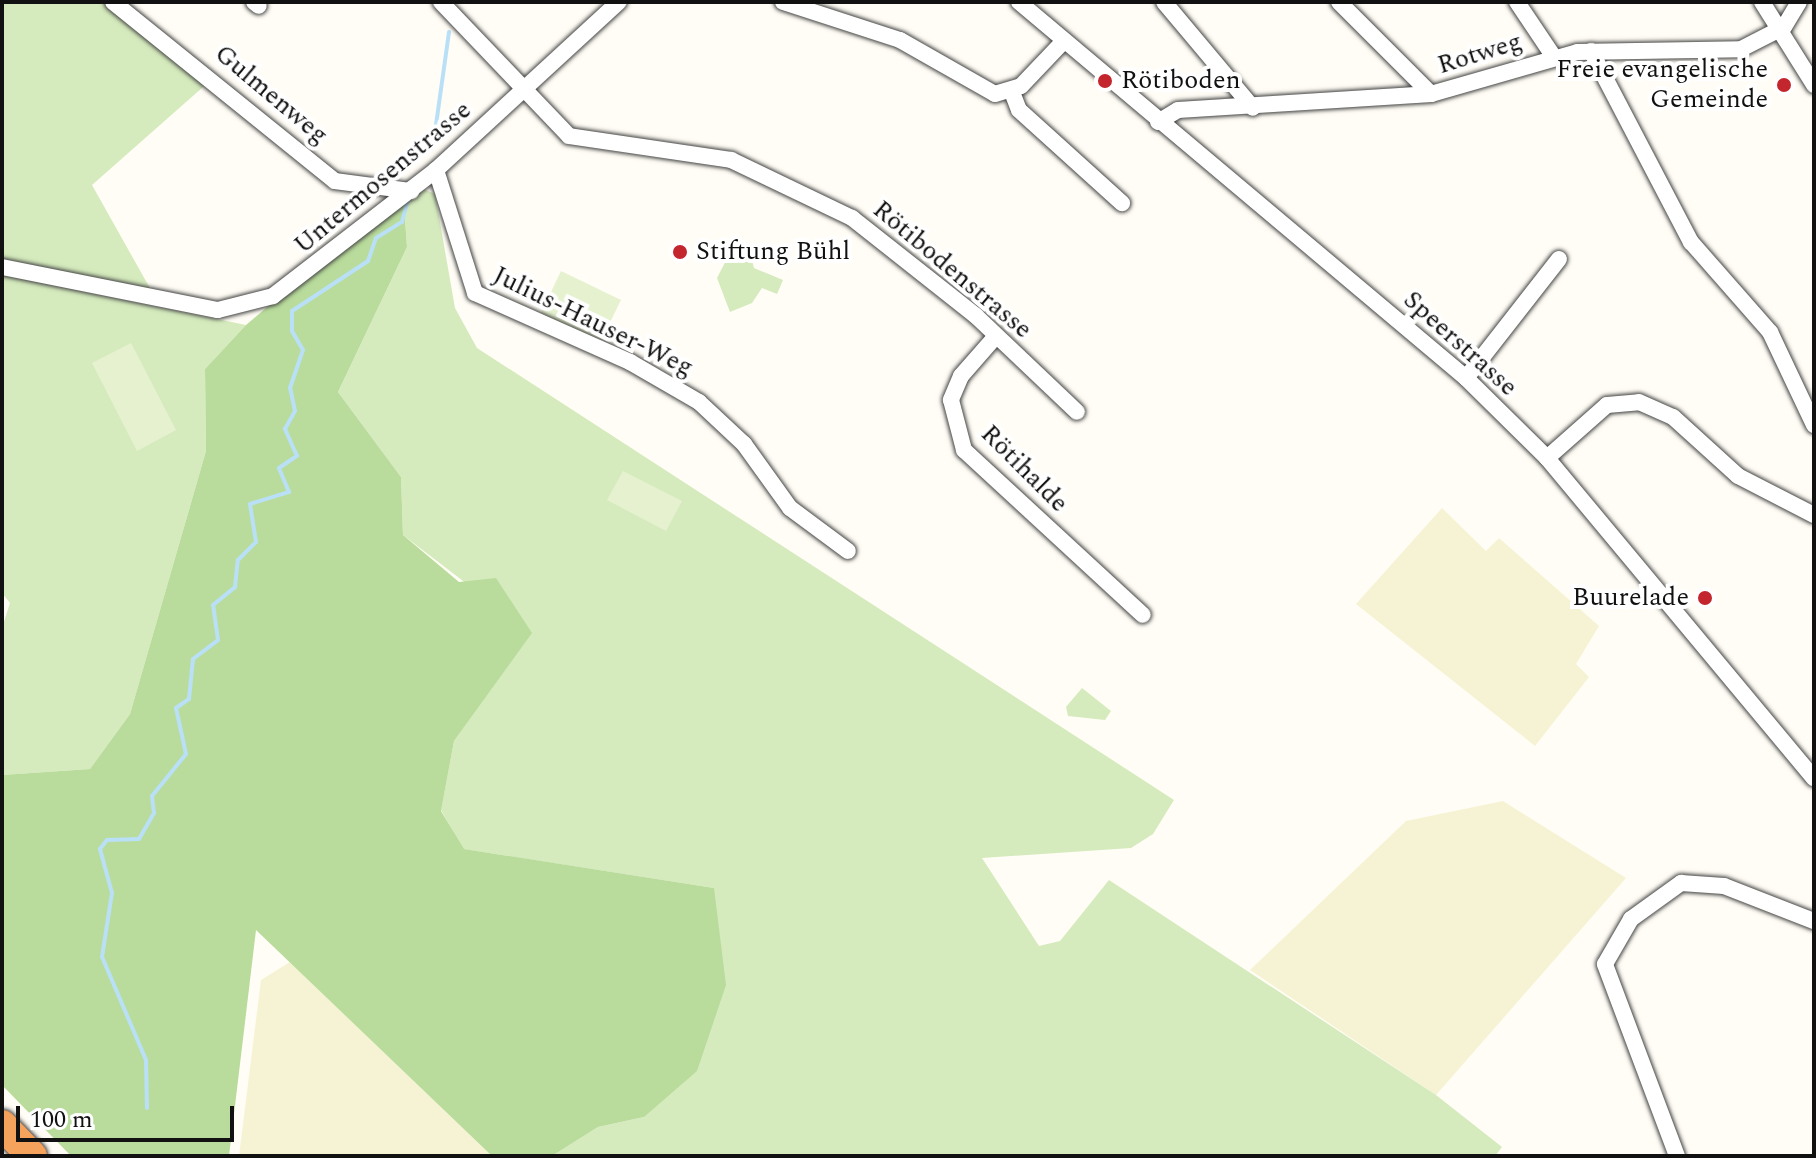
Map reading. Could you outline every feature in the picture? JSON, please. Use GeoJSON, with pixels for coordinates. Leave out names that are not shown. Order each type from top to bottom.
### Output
{"type":"FeatureCollection","features":[{"type":"Feature","properties":{"kind":"highway"},"geometry":{"type":"LineString","coordinates":[[2,1125],[32,1156]]}},
{"type":"Feature","properties":{"kind":"street","name":"Gulmenweg"},"geometry":{"type":"LineString","coordinates":[[113,2],[335,181],[411,191]]}},
{"type":"Feature","properties":{"kind":"street","name":"Rötibodenstrasse"},"geometry":{"type":"LineString","coordinates":[[441,2],[569,136],[607,146],[675,146],[786,183],[899,250],[1077,412]]}},
{"type":"Feature","properties":{"kind":"street","name":"Untermosenstrasse"},"geometry":{"type":"LineString","coordinates":[[2,267],[187,306],[237,309],[273,296],[328,261],[436,170],[619,2]]}},
{"type":"Feature","properties":{"kind":"street"},"geometry":{"type":"LineString","coordinates":[[783,2],[900,40],[978,88],[1012,92]]}},
{"type":"Feature","properties":{"kind":"street","name":"Speerstrasse"},"geometry":{"type":"LineString","coordinates":[[1019,2],[1062,43],[1466,378],[1547,458],[1814,778]]}},
{"type":"Feature","properties":{"kind":"street"},"geometry":{"type":"LineString","coordinates":[[1164,2],[1253,108]]}},
{"type":"Feature","properties":{"kind":"street"},"geometry":{"type":"LineString","coordinates":[[1339,2],[1431,94]]}},
{"type":"Feature","properties":{"kind":"street"},"geometry":{"type":"LineString","coordinates":[[1517,2],[1554,57]]}},
{"type":"Feature","properties":{"kind":"street"},"geometry":{"type":"LineString","coordinates":[[1762,2],[1784,27],[1814,85]]}},
{"type":"Feature","properties":{"kind":"street"},"geometry":{"type":"LineString","coordinates":[[1784,27],[1799,2]]}},
{"type":"Feature","properties":{"kind":"street","name":"Rotweg"},"geometry":{"type":"LineString","coordinates":[[1158,122],[1171,111],[1431,94],[1554,57],[1591,51],[1741,49],[1784,27]]}},
{"type":"Feature","properties":{"kind":"street"},"geometry":{"type":"LineString","coordinates":[[1012,92],[1062,43]]}},
{"type":"Feature","properties":{"kind":"street"},"geometry":{"type":"LineString","coordinates":[[1591,51],[1691,242],[1770,332],[1814,425]]}},
{"type":"Feature","properties":{"kind":"street"},"geometry":{"type":"LineString","coordinates":[[1012,92],[1019,110],[1122,203]]}},
{"type":"Feature","properties":{"kind":"street","name":"Julius-Hauser-Weg"},"geometry":{"type":"LineString","coordinates":[[436,170],[475,293],[630,362],[699,402],[744,444],[790,508],[848,551]]}},
{"type":"Feature","properties":{"kind":"street"},"geometry":{"type":"LineString","coordinates":[[1466,378],[1559,259]]}},
{"type":"Feature","properties":{"kind":"street","name":"Rötihalde"},"geometry":{"type":"LineString","coordinates":[[996,336],[961,376],[951,400],[964,450],[1143,615]]}},
{"type":"Feature","properties":{"kind":"street"},"geometry":{"type":"LineString","coordinates":[[1547,458],[1607,405],[1639,402],[1673,417],[1738,476],[1814,515]]}},
{"type":"Feature","properties":{"kind":"street"},"geometry":{"type":"LineString","coordinates":[[1677,1156],[1605,964],[1631,919],[1681,883],[1724,886],[1814,921]]}},
{"type":"Feature","properties":{"kind":"shaded area"},"geometry":{"type":"Polygon","coordinates":[[[1442,508],[1486,551],[1499,538],[1599,626],[1576,664],[1589,677],[1535,746],[1356,604],[1442,508]]]}},
{"type":"Feature","properties":{"kind":"shaded area"},"geometry":{"type":"Polygon","coordinates":[[[1503,801],[1626,878],[1436,1095],[1250,970],[1406,821],[1503,801]]]}},
{"type":"Feature","properties":{"kind":"shaded area"},"geometry":{"type":"Polygon","coordinates":[[[290,962],[492,1156],[239,1156],[261,980],[290,962]]]}},
{"type":"Feature","properties":{"kind":"green space"},"geometry":{"type":"Polygon","coordinates":[[[2,2],[102,2],[211,80],[92,185],[156,299],[2,267],[2,2]]]}},
{"type":"Feature","properties":{"kind":"green space"},"geometry":{"type":"Polygon","coordinates":[[[411,184],[435,194],[455,308],[477,348],[1174,800],[1153,834],[1131,848],[982,858],[1039,946],[1060,941],[1109,880],[1436,1095],[1502,1147],[1495,1156],[552,1156],[598,1127],[644,1117],[714,888],[463,849],[441,810],[454,741],[531,633],[403,535],[401,477],[338,392],[407,247],[403,191],[411,184]]]}},
{"type":"Feature","properties":{"kind":"green space"},"geometry":{"type":"Polygon","coordinates":[[[403,191],[407,247],[338,392],[401,477],[403,535],[459,582],[496,578],[532,633],[454,741],[441,811],[464,849],[714,888],[726,985],[697,1071],[644,1117],[598,1127],[552,1156],[492,1156],[256,930],[229,1156],[71,1156],[2,1085],[2,775],[90,769],[130,714],[206,451],[205,369],[246,325],[403,191]]]}},
{"type":"Feature","properties":{"kind":"green space"},"geometry":{"type":"Polygon","coordinates":[[[735,243],[750,253],[754,268],[783,280],[777,294],[762,288],[752,303],[730,312],[717,278],[735,243]]]}},
{"type":"Feature","properties":{"kind":"green space"},"geometry":{"type":"Polygon","coordinates":[[[561,271],[621,300],[600,343],[540,315],[561,271]]]}},
{"type":"Feature","properties":{"kind":"green space"},"geometry":{"type":"Polygon","coordinates":[[[2,275],[246,325],[205,369],[206,451],[130,714],[90,769],[2,775],[2,628],[10,603],[2,593],[2,275]]]}},
{"type":"Feature","properties":{"kind":"green space"},"geometry":{"type":"Polygon","coordinates":[[[131,343],[176,430],[137,451],[92,363],[131,343]]]}},
{"type":"Feature","properties":{"kind":"green space"},"geometry":{"type":"Polygon","coordinates":[[[623,471],[682,501],[666,531],[607,500],[623,471]]]}},
{"type":"Feature","properties":{"kind":"green space"},"geometry":{"type":"Polygon","coordinates":[[[1082,688],[1111,711],[1105,720],[1068,716],[1066,707],[1082,688]]]}},
{"type":"Feature","properties":{"kind":"waterway"},"geometry":{"type":"LineString","coordinates":[[434,139],[449,32]]}},
{"type":"Feature","properties":{"kind":"waterway"},"geometry":{"type":"LineString","coordinates":[[147,1108],[146,1060],[102,957],[112,893],[100,849],[107,840],[139,839],[154,813],[152,796],[186,754],[176,708],[189,699],[193,659],[218,640],[213,605],[235,587],[238,560],[256,542],[250,504],[289,492],[279,468],[297,456],[285,429],[295,411],[290,388],[303,350],[292,331],[292,311],[368,261],[376,238],[402,222],[408,200]]}},
{"type":"Feature","properties":{"kind":"place","name":"Rötiboden"},"geometry":{"type":"Point","coordinates":[1105,81]}},
{"type":"Feature","properties":{"kind":"place","name":"Freie evangelische Gemeinde"},"geometry":{"type":"Point","coordinates":[1784,85]}},
{"type":"Feature","properties":{"kind":"place","name":"Stiftung Bühl"},"geometry":{"type":"Point","coordinates":[680,252]}},
{"type":"Feature","properties":{"kind":"place","name":"Buurelade"},"geometry":{"type":"Point","coordinates":[1705,598]}}]}
